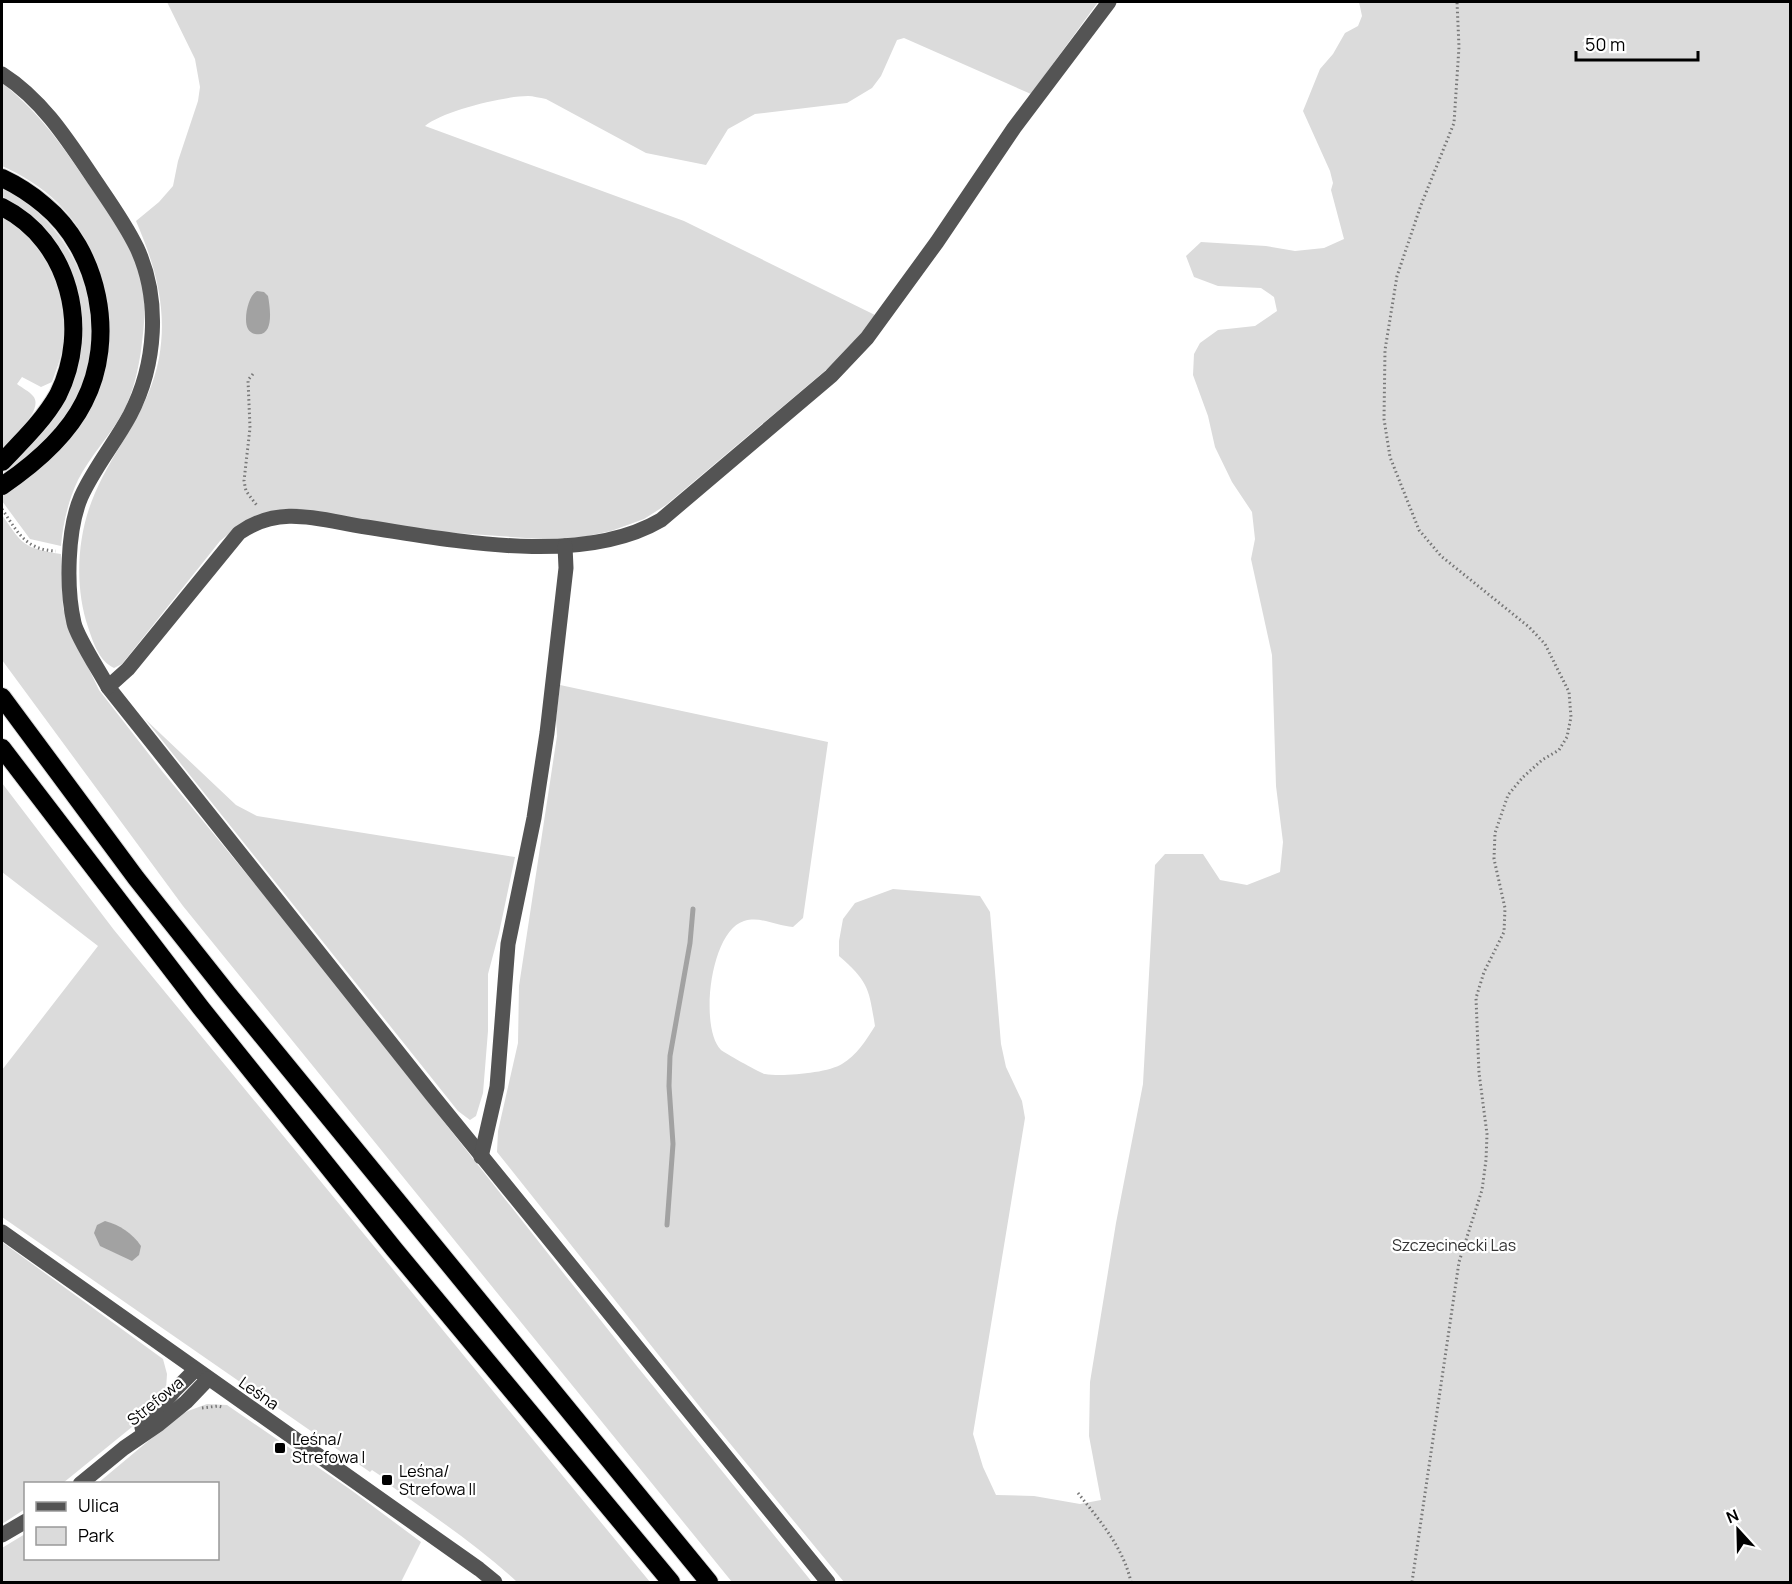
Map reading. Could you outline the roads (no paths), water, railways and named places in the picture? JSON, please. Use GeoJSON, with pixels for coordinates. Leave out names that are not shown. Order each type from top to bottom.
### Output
{"type":"FeatureCollection","features":[{"type":"Feature","properties":{"kind":"highway"},"geometry":{"type":"LineString","coordinates":[[2,178],[45,205],[78,245],[97,293],[100,342],[96,370],[85,400],[75,416],[48,449],[2,486]]}},
{"type":"Feature","properties":{"kind":"highway"},"geometry":{"type":"LineString","coordinates":[[2,207],[32,229],[47,245],[58,262],[68,286],[73,309],[74,340],[68,369],[57,395],[40,422],[2,462]]}},
{"type":"Feature","properties":{"kind":"highway"},"geometry":{"type":"LineString","coordinates":[[2,697],[136,878],[228,994],[710,1582]]}},
{"type":"Feature","properties":{"kind":"highway"},"geometry":{"type":"LineString","coordinates":[[2,748],[201,1008],[394,1249],[671,1582]]}},
{"type":"Feature","properties":{"kind":"street"},"geometry":{"type":"LineString","coordinates":[[108,687],[128,669],[239,533],[265,519],[291,515],[486,543],[565,546],[629,536],[661,520],[850,358],[937,242],[1014,128],[1109,2]]}},
{"type":"Feature","properties":{"kind":"street"},"geometry":{"type":"LineString","coordinates":[[2,74],[41,105],[69,143],[122,220],[138,250],[148,282],[153,327],[151,356],[143,384],[130,415],[81,498],[71,534],[69,574],[74,624],[108,687],[481,1156],[828,1582]]}},
{"type":"Feature","properties":{"kind":"street"},"geometry":{"type":"LineString","coordinates":[[481,1156],[497,1087],[508,944],[534,818],[547,733],[566,568],[565,546]]}},
{"type":"Feature","properties":{"kind":"street","name":"Leśna"},"geometry":{"type":"LineString","coordinates":[[2,1232],[495,1582]]}},
{"type":"Feature","properties":{"kind":"street","name":"Strefowa"},"geometry":{"type":"LineString","coordinates":[[82,1482],[124,1448],[174,1391],[202,1375]]}},
{"type":"Feature","properties":{"kind":"street"},"geometry":{"type":"LineString","coordinates":[[2,1535],[24,1522]]}},
{"type":"Feature","properties":{"kind":"waterway"},"geometry":{"type":"LineString","coordinates":[[667,1225],[673,1144],[669,1086],[670,1056],[690,943],[693,909]]}},
{"type":"Feature","properties":{"kind":"place","name":"Leśna/ Strefowa I"},"geometry":{"type":"Point","coordinates":[280,1448]}},
{"type":"Feature","properties":{"kind":"place","name":"Leśna/ Strefowa II"},"geometry":{"type":"Point","coordinates":[387,1480]}},
{"type":"Feature","properties":{"kind":"park label","name":"Szczecinecki Las"},"geometry":{"type":"Point","coordinates":[1454,1245]}}]}
